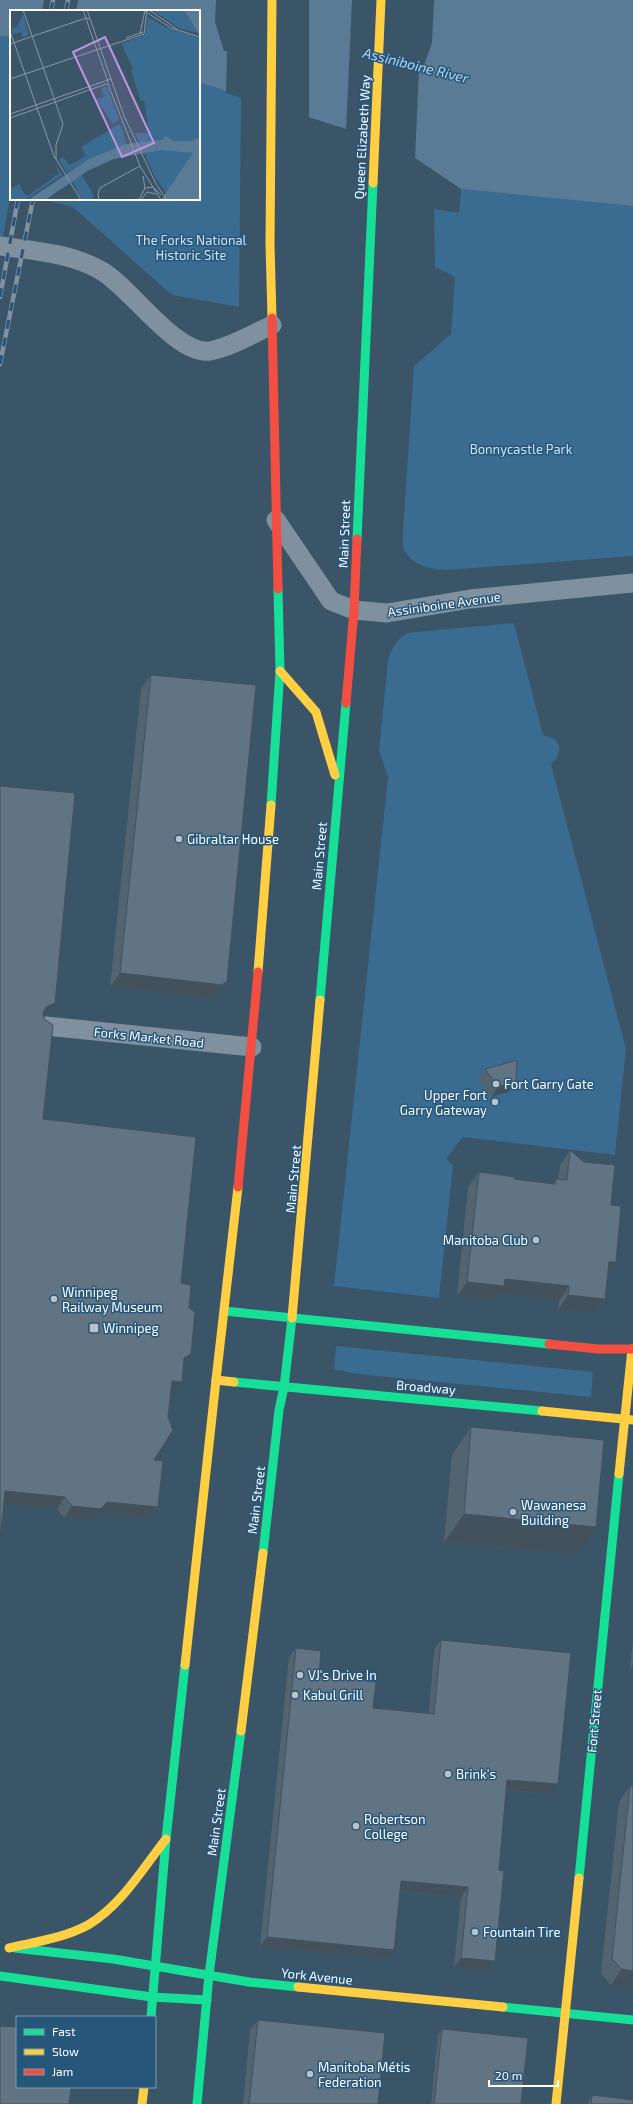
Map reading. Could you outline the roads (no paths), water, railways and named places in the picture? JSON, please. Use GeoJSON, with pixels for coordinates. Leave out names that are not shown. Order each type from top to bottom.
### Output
{"type":"FeatureCollection","features":[{"type":"Feature","properties":{"kind":"main road"},"geometry":{"type":"LineString","coordinates":[[151,2016],[166,1839],[216,1380],[225,1311],[252,1047],[269,837],[280,671],[270,244],[272,0]]}},
{"type":"Feature","properties":{"kind":"main road","name":"Queen Elizabeth Way"},"geometry":{"type":"LineString","coordinates":[[370,252],[381,0]]}},
{"type":"Feature","properties":{"kind":"main road","name":"Main Street"},"geometry":{"type":"LineString","coordinates":[[197,2104],[209,1975],[256,1622],[278,1418],[284,1387],[292,1318],[316,1070],[338,787],[354,610],[370,252]]}},
{"type":"Feature","properties":{"kind":"main road"},"geometry":{"type":"LineString","coordinates":[[280,671],[316,712],[338,787]]}},
{"type":"Feature","properties":{"kind":"main road"},"geometry":{"type":"LineString","coordinates":[[225,1311],[598,1349],[632,1345]]}},
{"type":"Feature","properties":{"kind":"main road","name":"Fort Street"},"geometry":{"type":"LineString","coordinates":[[556,2104],[628,1419],[632,1345]]}},
{"type":"Feature","properties":{"kind":"main road","name":"Broadway"},"geometry":{"type":"LineString","coordinates":[[216,1380],[628,1419]]}},
{"type":"Feature","properties":{"kind":"main road"},"geometry":{"type":"LineString","coordinates":[[4,1947],[55,1939],[90,1925],[113,1905],[166,1839]]}},
{"type":"Feature","properties":{"kind":"main road","name":"York Avenue"},"geometry":{"type":"LineString","coordinates":[[4,1947],[155,1966],[249,1982],[633,2020]]}},
{"type":"Feature","properties":{"kind":"main road"},"geometry":{"type":"LineString","coordinates":[[0,1976],[152,1997],[207,2000]]}},
{"type":"Feature","properties":{"kind":"main road"},"geometry":{"type":"LineString","coordinates":[[142,2104],[144,2088]]}},
{"type":"Feature","properties":{"kind":"street"},"geometry":{"type":"LineString","coordinates":[[0,246],[65,256],[101,270],[119,283],[169,333],[182,342],[196,348],[209,351],[272,325]]}},
{"type":"Feature","properties":{"kind":"street","name":"Assiniboine Avenue"},"geometry":{"type":"LineString","coordinates":[[276,520],[331,601],[354,610],[388,613],[470,599],[633,583]]}},
{"type":"Feature","properties":{"kind":"street","name":"Forks Market Road"},"geometry":{"type":"LineString","coordinates":[[46,1026],[252,1047]]}},
{"type":"Feature","properties":{"kind":"water","name":"Assiniboine River"},"geometry":{"type":"Polygon","coordinates":[[[0,0],[633,0],[633,206],[461,189],[396,145],[200,82],[200,10],[10,10],[10,37],[0,36],[0,0]]]}},
{"type":"Feature","properties":{"kind":"railway"},"geometry":{"type":"LineString","coordinates":[[51,10],[53,0]]}},
{"type":"Feature","properties":{"kind":"railway"},"geometry":{"type":"LineString","coordinates":[[66,10],[68,0]]}},
{"type":"Feature","properties":{"kind":"railway"},"geometry":{"type":"LineString","coordinates":[[0,297],[18,200]]}},
{"type":"Feature","properties":{"kind":"railway"},"geometry":{"type":"LineString","coordinates":[[0,364],[33,200]]}},
{"type":"Feature","properties":{"kind":"place","name":"Gibraltar House"},"geometry":{"type":"Point","coordinates":[179,839]}},
{"type":"Feature","properties":{"kind":"place","name":"Fort Garry Gate"},"geometry":{"type":"Point","coordinates":[496,1084]}},
{"type":"Feature","properties":{"kind":"place","name":"Upper Fort Garry Gateway"},"geometry":{"type":"Point","coordinates":[495,1102]}},
{"type":"Feature","properties":{"kind":"place","name":"Manitoba Club"},"geometry":{"type":"Point","coordinates":[536,1240]}},
{"type":"Feature","properties":{"kind":"place","name":"Winnipeg Railway Museum"},"geometry":{"type":"Point","coordinates":[54,1299]}},
{"type":"Feature","properties":{"kind":"place","name":"Winnipeg"},"geometry":{"type":"Point","coordinates":[94,1328]}},
{"type":"Feature","properties":{"kind":"place","name":"Wawanesa Building"},"geometry":{"type":"Point","coordinates":[513,1512]}},
{"type":"Feature","properties":{"kind":"place","name":"VJ's Drive In"},"geometry":{"type":"Point","coordinates":[300,1675]}},
{"type":"Feature","properties":{"kind":"place","name":"Kabul Grill"},"geometry":{"type":"Point","coordinates":[295,1695]}},
{"type":"Feature","properties":{"kind":"place","name":"Brink's"},"geometry":{"type":"Point","coordinates":[448,1774]}},
{"type":"Feature","properties":{"kind":"place","name":"Robertson College"},"geometry":{"type":"Point","coordinates":[356,1826]}},
{"type":"Feature","properties":{"kind":"place","name":"Fountain Tire"},"geometry":{"type":"Point","coordinates":[475,1932]}},
{"type":"Feature","properties":{"kind":"place","name":"Manitoba Métis Federation"},"geometry":{"type":"Point","coordinates":[310,2074]}},
{"type":"Feature","properties":{"kind":"park label","name":"The Forks National Historic Site"},"geometry":{"type":"Point","coordinates":[191,248]}},
{"type":"Feature","properties":{"kind":"park label","name":"Bonnycastle Park"},"geometry":{"type":"Point","coordinates":[521,449]}}]}
